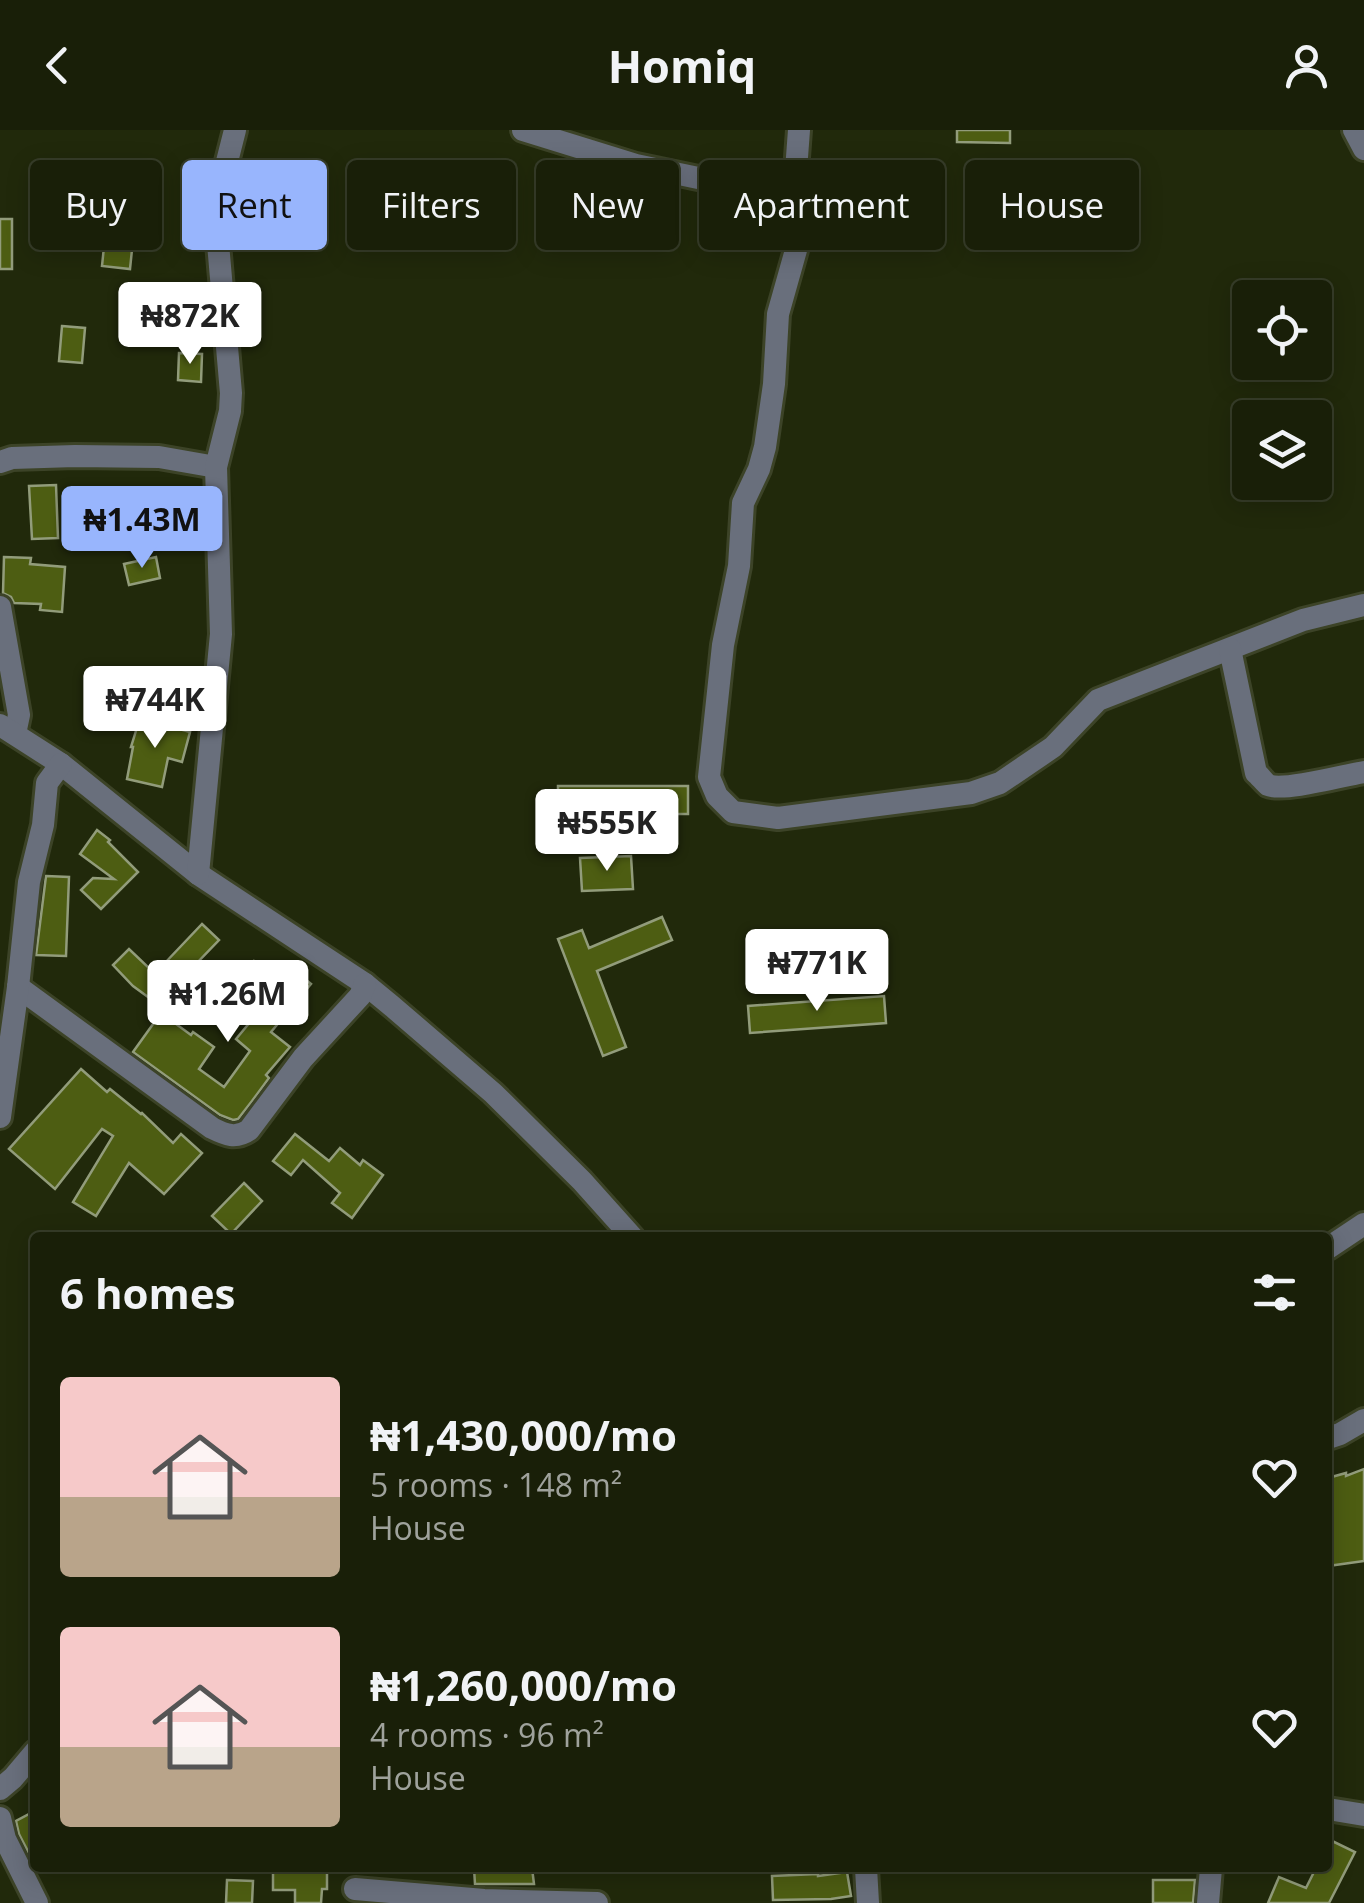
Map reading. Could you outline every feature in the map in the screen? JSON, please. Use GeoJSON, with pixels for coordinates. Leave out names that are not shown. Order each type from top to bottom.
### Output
{"type":"FeatureCollection","features":[{"type":"Feature","properties":{"kind":"street"},"geometry":{"type":"LineString","coordinates":[[198,874],[221,634],[216,467],[231,394],[215,208],[235,130]]}},
{"type":"Feature","properties":{"kind":"street"},"geometry":{"type":"LineString","coordinates":[[523,130],[636,165],[699,178]]}},
{"type":"Feature","properties":{"kind":"street"},"geometry":{"type":"LineString","coordinates":[[797,160],[799,130]]}},
{"type":"Feature","properties":{"kind":"street"},"geometry":{"type":"LineString","coordinates":[[1354,130],[1364,149]]}},
{"type":"Feature","properties":{"kind":"street"},"geometry":{"type":"LineString","coordinates":[[796,250],[778,314],[766,446],[743,503],[740,566],[723,645],[709,777],[716,796],[733,812],[778,818],[971,793],[1000,783],[1053,748],[1098,700],[1304,620],[1363,608]]}},
{"type":"Feature","properties":{"kind":"street"},"geometry":{"type":"LineString","coordinates":[[0,462],[12,458],[75,456],[159,457],[216,467]]}},
{"type":"Feature","properties":{"kind":"street"},"geometry":{"type":"LineString","coordinates":[[0,607],[18,715],[8,729],[61,764],[198,874],[365,984],[493,1093],[582,1181],[627,1232]]}},
{"type":"Feature","properties":{"kind":"street"},"geometry":{"type":"LineString","coordinates":[[1230,649],[1256,773],[1268,785],[1284,787],[1364,772]]}},
{"type":"Feature","properties":{"kind":"street"},"geometry":{"type":"LineString","coordinates":[[0,1117],[30,882],[47,783],[61,764]]}},
{"type":"Feature","properties":{"kind":"street"},"geometry":{"type":"LineString","coordinates":[[18,988],[212,1128],[241,1136],[250,1130],[303,1058],[360,996],[365,984]]}},
{"type":"Feature","properties":{"kind":"street"},"geometry":{"type":"LineString","coordinates":[[1332,1245],[1364,1224]]}},
{"type":"Feature","properties":{"kind":"street"},"geometry":{"type":"LineString","coordinates":[[1332,1436],[1364,1420]]}},
{"type":"Feature","properties":{"kind":"street"},"geometry":{"type":"LineString","coordinates":[[0,1789],[30,1758]]}},
{"type":"Feature","properties":{"kind":"street"},"geometry":{"type":"LineString","coordinates":[[1332,1811],[1364,1815]]}},
{"type":"Feature","properties":{"kind":"street"},"geometry":{"type":"LineString","coordinates":[[0,1818],[5,1839],[37,1903]]}},
{"type":"Feature","properties":{"kind":"street"},"geometry":{"type":"LineString","coordinates":[[866,1872],[868,1903]]}},
{"type":"Feature","properties":{"kind":"street"},"geometry":{"type":"LineString","coordinates":[[1208,1903],[1212,1872]]}},
{"type":"Feature","properties":{"kind":"street"},"geometry":{"type":"LineString","coordinates":[[356,1887],[484,1900],[597,1903]]}},
{"type":"Feature","properties":{"kind":"building"},"geometry":{"type":"Polygon","coordinates":[[[957,130],[1010,130],[1010,143],[957,142],[957,130]]]}},
{"type":"Feature","properties":{"kind":"building"},"geometry":{"type":"Polygon","coordinates":[[[0,219],[12,219],[12,269],[0,269],[0,219]]]}},
{"type":"Feature","properties":{"kind":"building"},"geometry":{"type":"Polygon","coordinates":[[[104,250],[132,250],[130,269],[102,266],[104,250]]]}},
{"type":"Feature","properties":{"kind":"building"},"geometry":{"type":"Polygon","coordinates":[[[62,326],[85,328],[82,363],[59,361],[62,326]]]}},
{"type":"Feature","properties":{"kind":"building"},"geometry":{"type":"Polygon","coordinates":[[[179,353],[202,354],[201,382],[178,380],[179,353]]]}},
{"type":"Feature","properties":{"kind":"building"},"geometry":{"type":"Polygon","coordinates":[[[56,485],[58,538],[32,539],[29,486],[56,485]]]}},
{"type":"Feature","properties":{"kind":"building"},"geometry":{"type":"Polygon","coordinates":[[[4,557],[31,558],[30,564],[65,567],[62,612],[40,610],[41,604],[14,603],[3,593],[4,557]]]}},
{"type":"Feature","properties":{"kind":"building"},"geometry":{"type":"Polygon","coordinates":[[[156,557],[160,578],[129,585],[124,564],[156,557]]]}},
{"type":"Feature","properties":{"kind":"building"},"geometry":{"type":"Polygon","coordinates":[[[140,718],[190,732],[182,762],[168,758],[162,787],[127,779],[140,718]]]}},
{"type":"Feature","properties":{"kind":"building"},"geometry":{"type":"Polygon","coordinates":[[[558,786],[688,786],[688,814],[558,814],[558,786]]]}},
{"type":"Feature","properties":{"kind":"building"},"geometry":{"type":"Polygon","coordinates":[[[97,830],[138,872],[101,909],[81,890],[93,878],[114,879],[80,854],[97,830]]]}},
{"type":"Feature","properties":{"kind":"building"},"geometry":{"type":"Polygon","coordinates":[[[631,856],[633,889],[582,891],[580,858],[631,856]]]}},
{"type":"Feature","properties":{"kind":"building"},"geometry":{"type":"Polygon","coordinates":[[[46,876],[69,877],[66,956],[36,955],[46,876]]]}},
{"type":"Feature","properties":{"kind":"building"},"geometry":{"type":"Polygon","coordinates":[[[662,917],[672,940],[597,971],[626,1047],[603,1056],[558,939],[582,930],[589,948],[662,917]]]}},
{"type":"Feature","properties":{"kind":"building"},"geometry":{"type":"Polygon","coordinates":[[[202,924],[219,940],[192,968],[190,965],[159,1005],[113,965],[129,949],[153,972],[202,924]]]}},
{"type":"Feature","properties":{"kind":"building"},"geometry":{"type":"Polygon","coordinates":[[[254,961],[283,982],[293,969],[311,984],[271,1032],[290,1047],[266,1075],[269,1078],[238,1119],[233,1120],[220,1115],[133,1052],[161,1013],[214,1047],[199,1069],[224,1087],[250,1051],[236,1039],[261,1009],[233,988],[254,961]]]}},
{"type":"Feature","properties":{"kind":"building"},"geometry":{"type":"Polygon","coordinates":[[[884,996],[886,1023],[750,1033],[748,1006],[884,996]]]}},
{"type":"Feature","properties":{"kind":"building"},"geometry":{"type":"Polygon","coordinates":[[[81,1069],[107,1092],[110,1089],[142,1113],[173,1143],[181,1134],[202,1153],[164,1194],[129,1163],[96,1216],[73,1202],[113,1136],[102,1129],[55,1189],[9,1149],[81,1069]]]}},
{"type":"Feature","properties":{"kind":"building"},"geometry":{"type":"Polygon","coordinates":[[[295,1134],[329,1161],[340,1148],[360,1165],[363,1160],[383,1175],[352,1218],[332,1203],[340,1193],[303,1160],[291,1175],[273,1161],[295,1134]]]}},
{"type":"Feature","properties":{"kind":"building"},"geometry":{"type":"Polygon","coordinates":[[[244,1183],[262,1201],[233,1232],[212,1216],[244,1183]]]}},
{"type":"Feature","properties":{"kind":"building"},"geometry":{"type":"Polygon","coordinates":[[[1364,1469],[1364,1561],[1332,1565],[1332,1477],[1364,1469]]]}},
{"type":"Feature","properties":{"kind":"building"},"geometry":{"type":"Polygon","coordinates":[[[30,1814],[30,1855],[19,1834],[16,1821],[30,1814]]]}},
{"type":"Feature","properties":{"kind":"building"},"geometry":{"type":"Polygon","coordinates":[[[1332,1841],[1355,1852],[1329,1903],[1268,1903],[1279,1877],[1306,1888],[1314,1872],[1332,1872],[1332,1841]]]}},
{"type":"Feature","properties":{"kind":"building"},"geometry":{"type":"Polygon","coordinates":[[[273,1872],[327,1872],[327,1889],[322,1889],[321,1903],[295,1903],[295,1890],[273,1890],[273,1872]]]}},
{"type":"Feature","properties":{"kind":"building"},"geometry":{"type":"Polygon","coordinates":[[[474,1872],[532,1872],[534,1884],[475,1884],[474,1872]]]}},
{"type":"Feature","properties":{"kind":"building"},"geometry":{"type":"Polygon","coordinates":[[[847,1872],[851,1896],[773,1900],[772,1876],[847,1872]]]}},
{"type":"Feature","properties":{"kind":"building"},"geometry":{"type":"Polygon","coordinates":[[[227,1880],[253,1881],[252,1903],[226,1903],[227,1880]]]}},
{"type":"Feature","properties":{"kind":"building"},"geometry":{"type":"Polygon","coordinates":[[[1153,1880],[1195,1880],[1193,1903],[1153,1903],[1153,1880]]]}}]}
